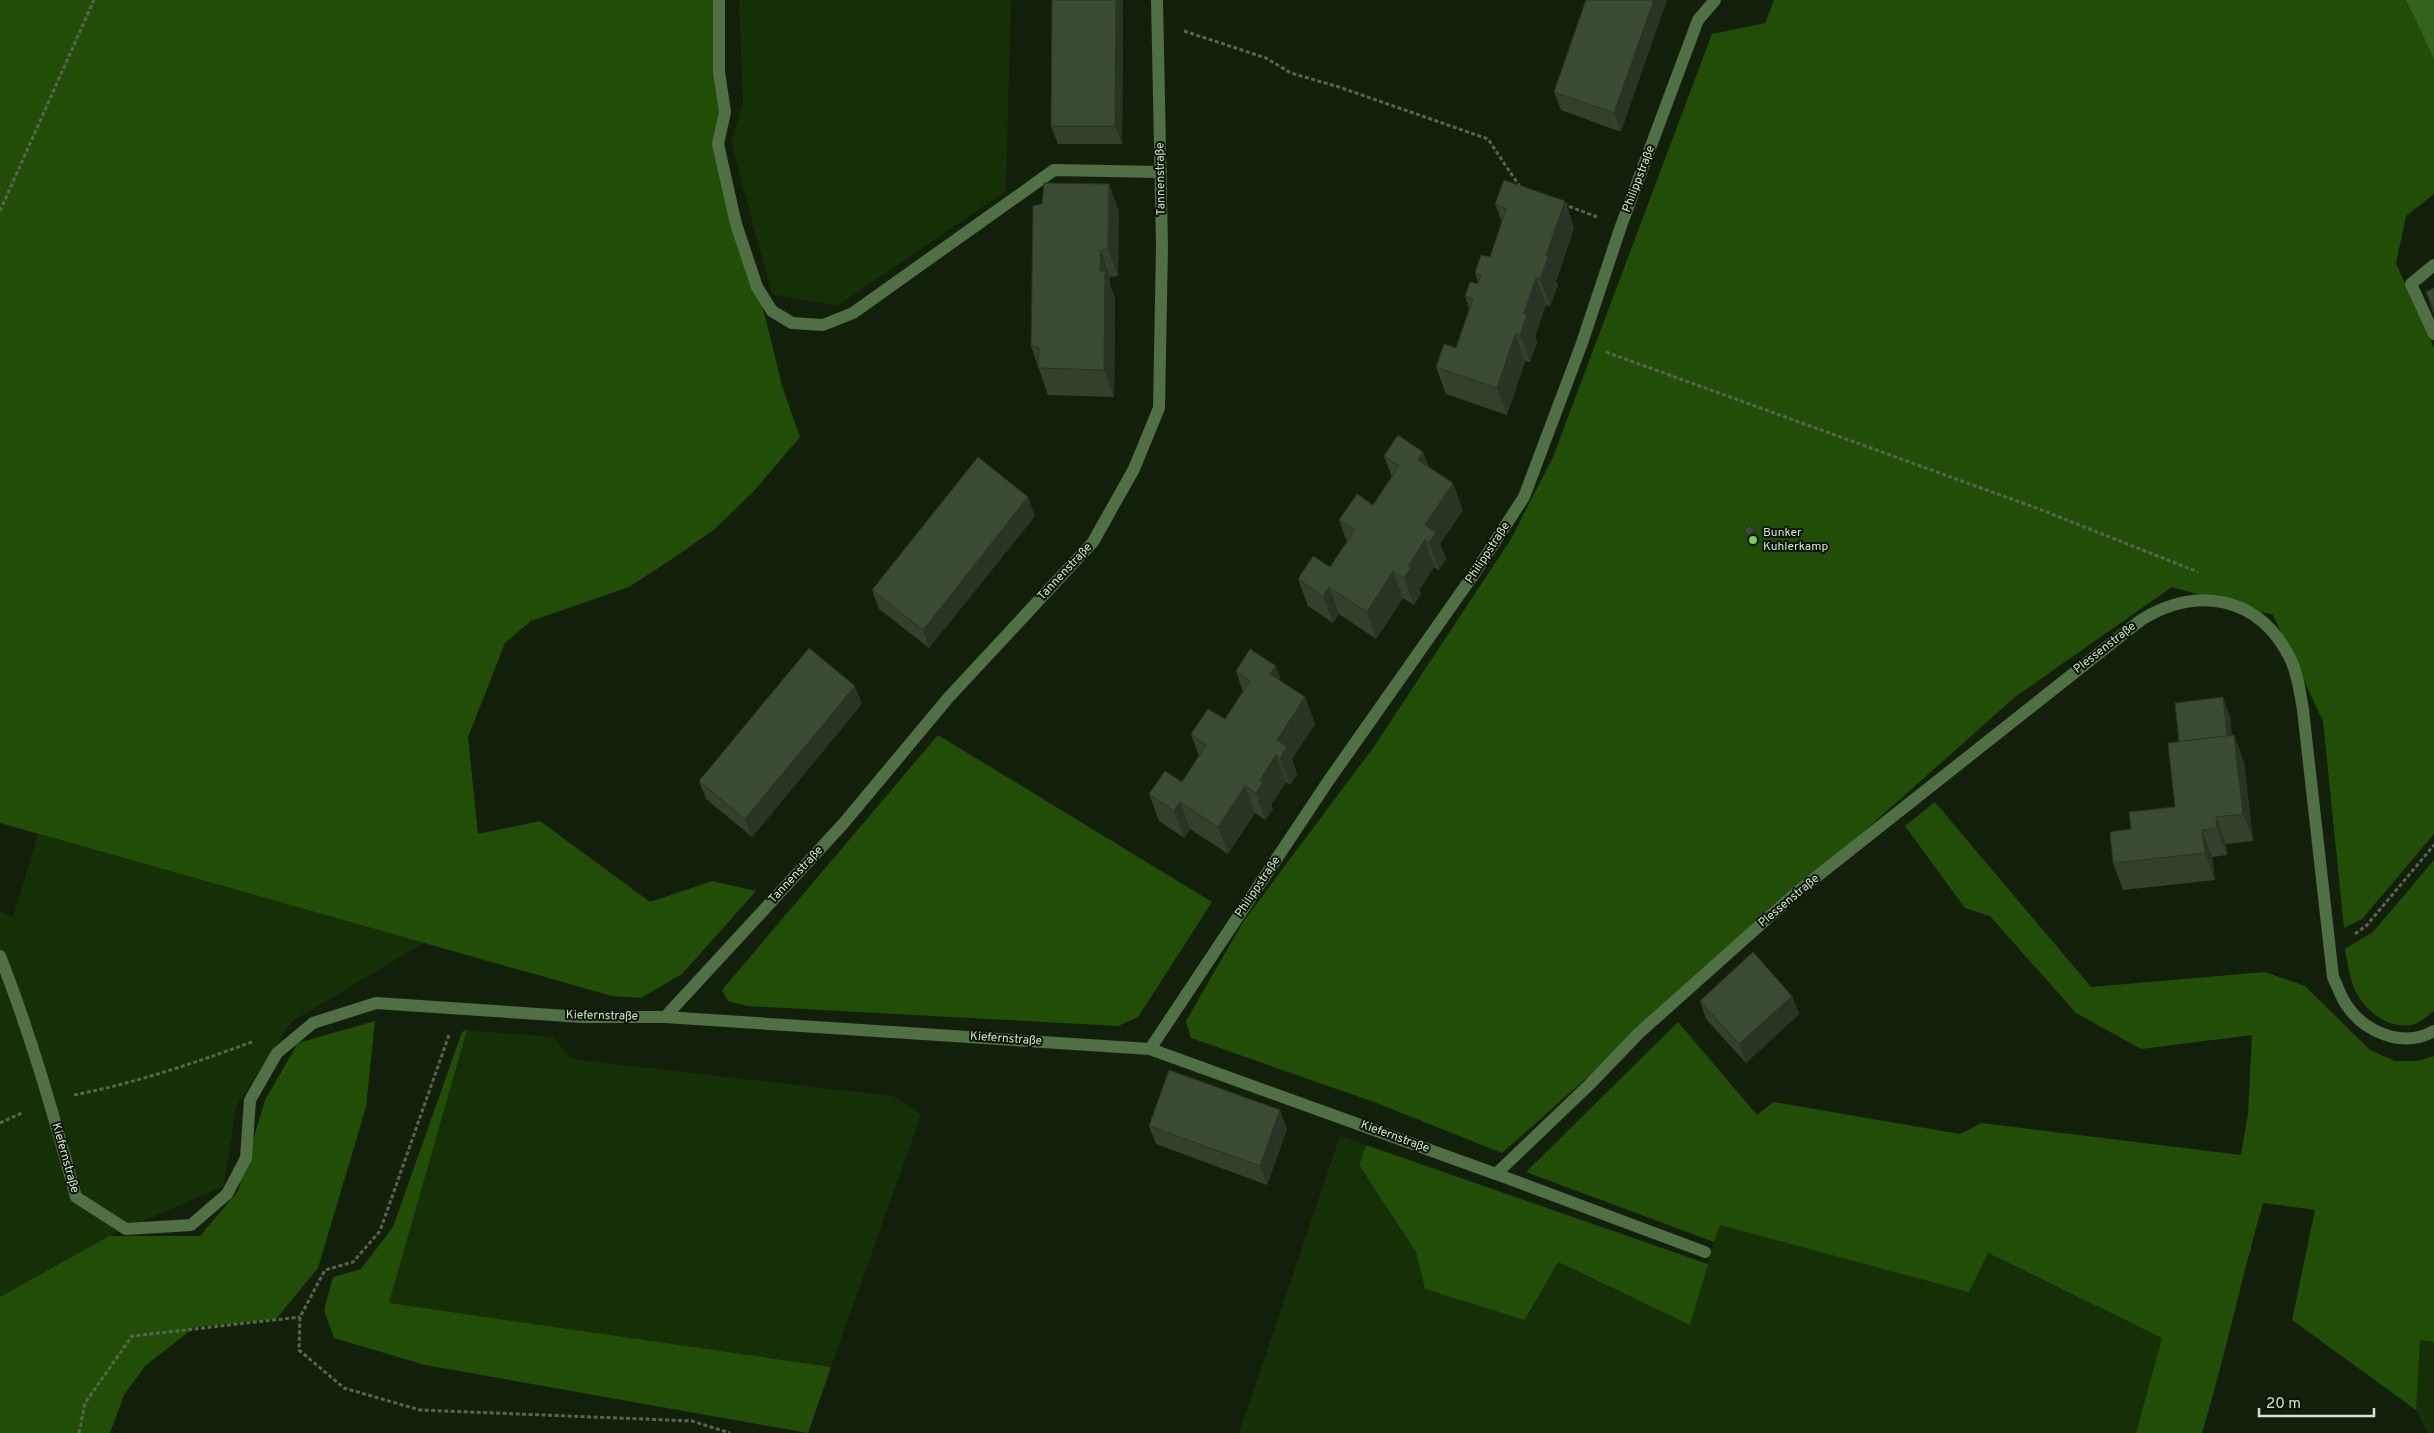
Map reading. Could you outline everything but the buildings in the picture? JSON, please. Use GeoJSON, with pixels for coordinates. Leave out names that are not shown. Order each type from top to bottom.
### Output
{"type":"FeatureCollection","features":[{"type":"Feature","properties":{"kind":"street"},"geometry":{"type":"LineString","coordinates":[[719,0],[719,72],[725,112],[718,144],[730,197],[757,287],[772,311],[792,323],[823,325],[853,313],[1054,170],[1160,172]]}},
{"type":"Feature","properties":{"kind":"street","name":"Tannenstraße"},"geometry":{"type":"LineString","coordinates":[[665,1017],[843,824],[949,697],[1093,542],[1134,469],[1159,408],[1162,246],[1157,0]]}},
{"type":"Feature","properties":{"kind":"street","name":"Philippstraße"},"geometry":{"type":"LineString","coordinates":[[1150,1049],[1324,788],[1476,571],[1524,498],[1582,343],[1621,226],[1698,20],[1714,0]]}},
{"type":"Feature","properties":{"kind":"street"},"geometry":{"type":"LineString","coordinates":[[2434,265],[2411,284],[2434,334]]}},
{"type":"Feature","properties":{"kind":"street","name":"Plessenstraße"},"geometry":{"type":"LineString","coordinates":[[1496,1174],[1590,1085],[1639,1033],[1796,894],[2141,620],[2159,609],[2179,602],[2199,599],[2222,602],[2242,609],[2262,622],[2277,638],[2291,658],[2299,682],[2333,977],[2345,1003],[2365,1023],[2385,1036],[2403,1039],[2423,1037],[2434,1031]]}},
{"type":"Feature","properties":{"kind":"street","name":"Kiefernstraße"},"geometry":{"type":"LineString","coordinates":[[0,956],[18,1002],[50,1099],[76,1197],[126,1229],[191,1225],[227,1194],[246,1158],[250,1100],[277,1053],[313,1023],[376,1003],[582,1017],[665,1017],[1150,1049],[1706,1252]]}},
{"type":"Feature","properties":{"kind":"path"},"geometry":{"type":"LineString","coordinates":[[0,211],[94,0]]}},
{"type":"Feature","properties":{"kind":"path"},"geometry":{"type":"LineString","coordinates":[[1158,28],[1179,29],[1266,58],[1291,73],[1339,87],[1488,139],[1518,186],[1528,190]]}},
{"type":"Feature","properties":{"kind":"path"},"geometry":{"type":"LineString","coordinates":[[1556,201],[1621,226]]}},
{"type":"Feature","properties":{"kind":"path"},"geometry":{"type":"LineString","coordinates":[[1582,343],[1729,398],[2039,509],[2205,575],[2222,602]]}},
{"type":"Feature","properties":{"kind":"path"},"geometry":{"type":"LineString","coordinates":[[2353,935],[2367,925],[2434,846]]}},
{"type":"Feature","properties":{"kind":"path"},"geometry":{"type":"LineString","coordinates":[[458,1009],[380,1231],[353,1262],[325,1270],[300,1317],[299,1350],[344,1388],[420,1410],[692,1421],[730,1433]]}},
{"type":"Feature","properties":{"kind":"path"},"geometry":{"type":"LineString","coordinates":[[0,1123],[50,1099],[111,1088],[178,1069],[275,1034],[285,1046]]}},
{"type":"Feature","properties":{"kind":"path"},"geometry":{"type":"LineString","coordinates":[[78,1433],[85,1403],[132,1336],[300,1317]]}},
{"type":"Feature","properties":{"kind":"shaded area"},"geometry":{"type":"Polygon","coordinates":[[[0,0],[719,0],[725,112],[718,144],[782,386],[800,437],[754,491],[715,529],[629,587],[531,621],[505,643],[468,737],[478,834],[540,821],[650,902],[712,881],[756,891],[682,974],[641,998],[612,996],[0,823],[0,0]]]}},
{"type":"Feature","properties":{"kind":"shaded area"},"geometry":{"type":"Polygon","coordinates":[[[739,0],[1011,0],[1006,191],[837,306],[772,294],[731,142],[743,103],[739,0]]]}},
{"type":"Feature","properties":{"kind":"shaded area"},"geometry":{"type":"Polygon","coordinates":[[[1774,0],[2406,0],[2434,59],[2434,194],[2406,216],[2396,263],[2434,348],[2434,834],[2362,919],[2344,928],[2323,721],[2273,615],[2172,587],[2015,697],[1502,1153],[1374,1102],[1191,1038],[1186,1021],[1243,922],[1373,748],[1511,539],[1553,457],[1712,34],[1765,23],[1774,0]]]}},
{"type":"Feature","properties":{"kind":"shaded area"},"geometry":{"type":"Polygon","coordinates":[[[2406,0],[2434,0],[2434,59],[2406,0]]]}},
{"type":"Feature","properties":{"kind":"shaded area"},"geometry":{"type":"Polygon","coordinates":[[[938,735],[1212,902],[1138,1017],[1118,1026],[747,1006],[728,1001],[722,990],[938,735]]]}},
{"type":"Feature","properties":{"kind":"shaded area"},"geometry":{"type":"Polygon","coordinates":[[[1935,802],[2091,987],[2265,972],[2305,986],[2370,1050],[2395,1061],[2418,1061],[2434,1056],[2434,1342],[2420,1340],[2416,1410],[2292,1320],[2315,1210],[2263,1203],[2202,1433],[2136,1433],[2162,1338],[1988,1253],[1969,1292],[1720,1225],[1714,1242],[1526,1172],[1678,1022],[1757,1115],[1773,1102],[1960,1134],[1982,1123],[2241,1155],[2248,1114],[2252,1035],[2141,1049],[2076,1013],[1990,916],[1965,908],[1905,826],[1935,802]]]}},
{"type":"Feature","properties":{"kind":"shaded area"},"geometry":{"type":"Polygon","coordinates":[[[38,834],[424,943],[291,1022],[236,1107],[224,1186],[109,1236],[0,1297],[0,911],[13,917],[38,834]]]}},
{"type":"Feature","properties":{"kind":"shaded area"},"geometry":{"type":"Polygon","coordinates":[[[2434,860],[2434,1011],[2414,1024],[2405,1026],[2389,1023],[2367,1008],[2357,994],[2345,949],[2373,932],[2434,860]]]}},
{"type":"Feature","properties":{"kind":"shaded area"},"geometry":{"type":"Polygon","coordinates":[[[375,1021],[366,1107],[318,1268],[276,1319],[195,1327],[145,1366],[124,1395],[110,1433],[0,1433],[0,1297],[109,1236],[200,1236],[238,1191],[265,1100],[298,1043],[375,1021]]]}},
{"type":"Feature","properties":{"kind":"shaded area"},"geometry":{"type":"Polygon","coordinates":[[[467,1030],[553,1037],[572,1059],[893,1096],[921,1115],[831,1367],[389,1303],[467,1030]]]}},
{"type":"Feature","properties":{"kind":"shaded area"},"geometry":{"type":"Polygon","coordinates":[[[467,1030],[389,1303],[831,1367],[808,1433],[425,1365],[334,1338],[324,1310],[333,1277],[361,1269],[393,1227],[462,1032],[467,1030]]]}},
{"type":"Feature","properties":{"kind":"shaded area"},"geometry":{"type":"Polygon","coordinates":[[[1340,1136],[1366,1145],[1359,1165],[1416,1252],[1425,1289],[1526,1320],[1557,1262],[1690,1325],[1719,1224],[1969,1291],[1987,1253],[2162,1338],[2136,1433],[1239,1433],[1340,1136]]]}},
{"type":"Feature","properties":{"kind":"shaded area"},"geometry":{"type":"Polygon","coordinates":[[[1366,1145],[1708,1264],[1690,1325],[1558,1262],[1525,1320],[1425,1289],[1416,1252],[1359,1165],[1366,1145]]]}},
{"type":"Feature","properties":{"kind":"shaded area"},"geometry":{"type":"Polygon","coordinates":[[[2420,1340],[2434,1342],[2434,1433],[2427,1433],[2416,1410],[2420,1340]]]}},
{"type":"Feature","properties":{"kind":"place","name":"Bunker Kuhlerkamp"},"geometry":{"type":"Point","coordinates":[1753,540]}}]}
